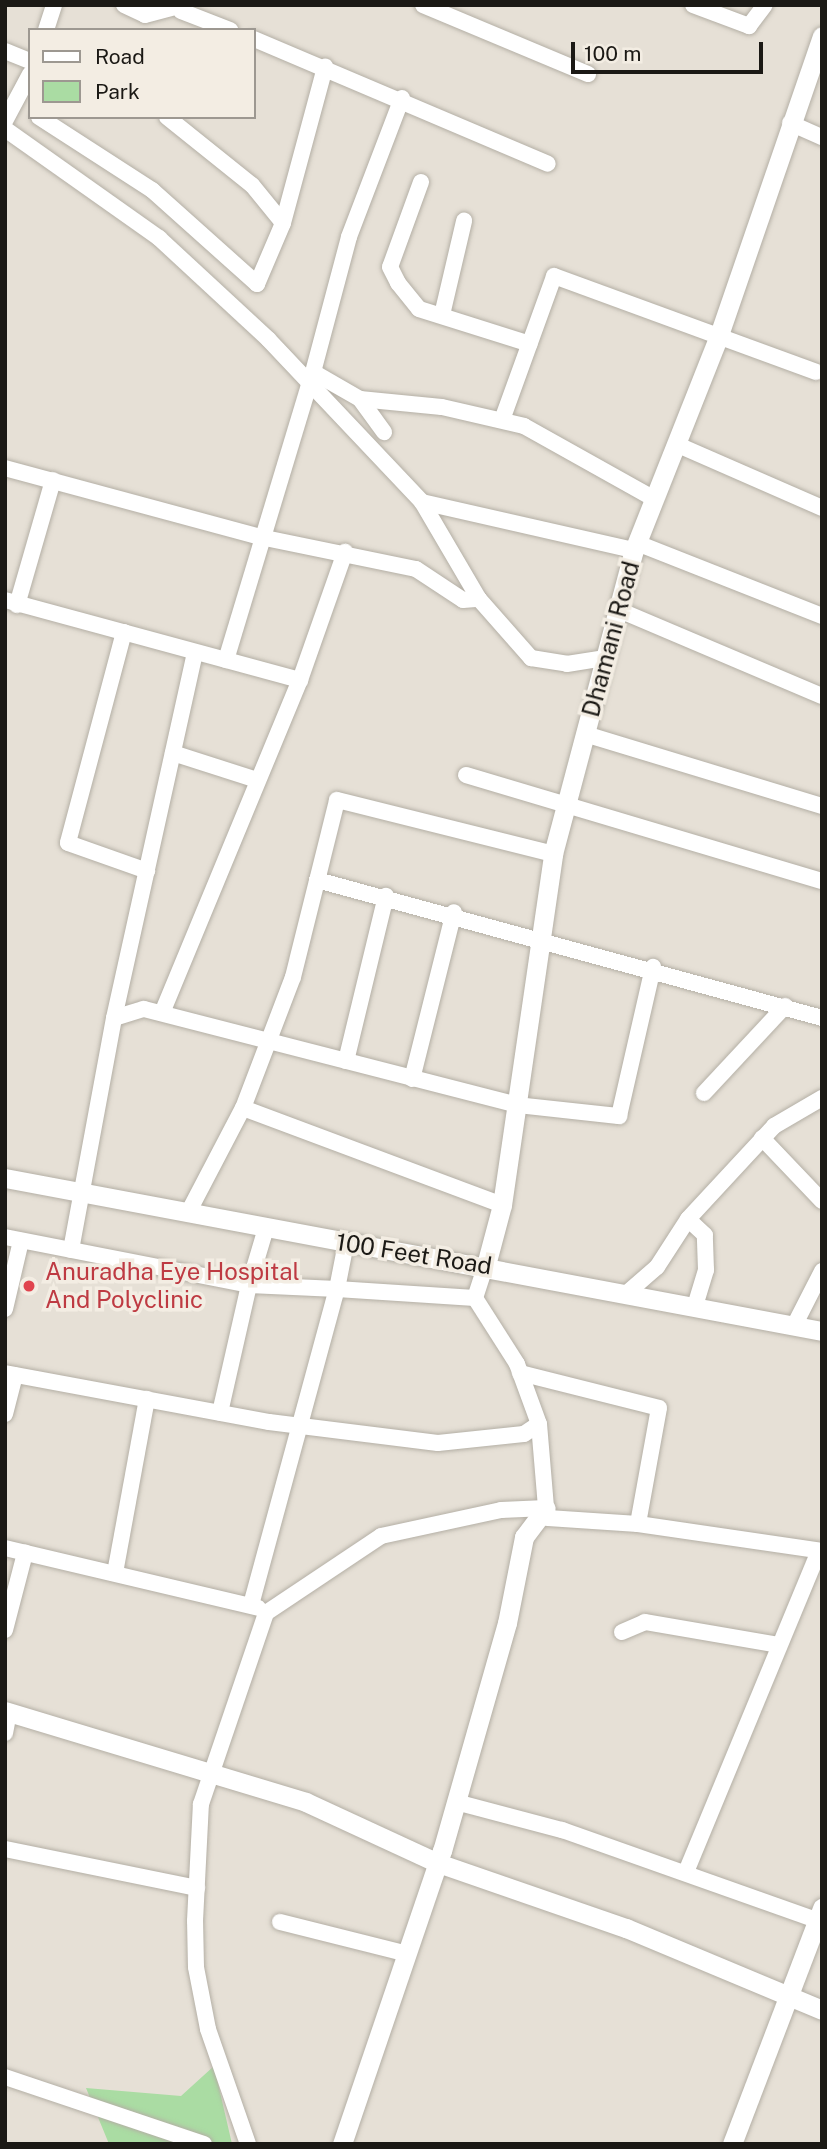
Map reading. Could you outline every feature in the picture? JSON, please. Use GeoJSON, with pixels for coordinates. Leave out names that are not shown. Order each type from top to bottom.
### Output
{"type":"FeatureCollection","features":[{"type":"Feature","properties":{"kind":"main road","name":"Dhamani Road"},"geometry":{"type":"LineString","coordinates":[[485,1265],[502,1205],[553,854],[618,610],[653,498],[678,445],[719,335],[822,36]]}},
{"type":"Feature","properties":{"kind":"main road","name":"100 Feet Road"},"geometry":{"type":"LineString","coordinates":[[5,1178],[346,1243],[485,1265],[822,1331]]}},
{"type":"Feature","properties":{"kind":"main road"},"geometry":{"type":"LineString","coordinates":[[342,2144],[438,1863],[507,1623],[524,1537],[546,1508]]}},
{"type":"Feature","properties":{"kind":"main road"},"geometry":{"type":"LineString","coordinates":[[7,1711],[209,1768],[306,1802],[438,1863],[626,1928],[822,2010]]}},
{"type":"Feature","properties":{"kind":"main road"},"geometry":{"type":"LineString","coordinates":[[732,2144],[786,1995],[820,1916]]}},
{"type":"Feature","properties":{"kind":"street"},"geometry":{"type":"LineString","coordinates":[[47,28],[54,5]]}},
{"type":"Feature","properties":{"kind":"street"},"geometry":{"type":"LineString","coordinates":[[124,5],[145,15],[182,8],[226,28]]}},
{"type":"Feature","properties":{"kind":"street"},"geometry":{"type":"LineString","coordinates":[[423,5],[589,74]]}},
{"type":"Feature","properties":{"kind":"street"},"geometry":{"type":"LineString","coordinates":[[693,5],[749,26],[765,5]]}},
{"type":"Feature","properties":{"kind":"street"},"geometry":{"type":"LineString","coordinates":[[256,40],[402,98],[548,164]]}},
{"type":"Feature","properties":{"kind":"street"},"geometry":{"type":"LineString","coordinates":[[5,51],[28,60]]}},
{"type":"Feature","properties":{"kind":"street"},"geometry":{"type":"LineString","coordinates":[[42,119],[152,190],[257,284],[283,223],[325,67]]}},
{"type":"Feature","properties":{"kind":"street"},"geometry":{"type":"LineString","coordinates":[[5,121],[24,108],[28,85]]}},
{"type":"Feature","properties":{"kind":"street"},"geometry":{"type":"LineString","coordinates":[[226,660],[265,538],[349,237],[402,98]]}},
{"type":"Feature","properties":{"kind":"street"},"geometry":{"type":"LineString","coordinates":[[170,119],[252,185],[283,223]]}},
{"type":"Feature","properties":{"kind":"street"},"geometry":{"type":"LineString","coordinates":[[790,123],[822,137]]}},
{"type":"Feature","properties":{"kind":"street"},"geometry":{"type":"LineString","coordinates":[[5,130],[159,238],[311,379],[422,502],[479,599],[531,658],[567,664],[606,657]]}},
{"type":"Feature","properties":{"kind":"street"},"geometry":{"type":"LineString","coordinates":[[421,182],[390,267],[419,309],[530,344]]}},
{"type":"Feature","properties":{"kind":"street"},"geometry":{"type":"LineString","coordinates":[[442,315],[464,221]]}},
{"type":"Feature","properties":{"kind":"street"},"geometry":{"type":"LineString","coordinates":[[502,420],[554,276],[816,372]]}},
{"type":"Feature","properties":{"kind":"street"},"geometry":{"type":"LineString","coordinates":[[311,379],[360,399],[502,420],[594,460],[653,498]]}},
{"type":"Feature","properties":{"kind":"street"},"geometry":{"type":"LineString","coordinates":[[360,399],[384,432]]}},
{"type":"Feature","properties":{"kind":"street"},"geometry":{"type":"LineString","coordinates":[[678,445],[822,508]]}},
{"type":"Feature","properties":{"kind":"street"},"geometry":{"type":"LineString","coordinates":[[5,468],[265,538],[345,552],[415,569],[463,600],[479,599]]}},
{"type":"Feature","properties":{"kind":"street"},"geometry":{"type":"LineString","coordinates":[[53,480],[11,603],[300,680]]}},
{"type":"Feature","properties":{"kind":"street"},"geometry":{"type":"LineString","coordinates":[[422,502],[636,546],[822,616]]}},
{"type":"Feature","properties":{"kind":"street"},"geometry":{"type":"LineString","coordinates":[[162,1013],[300,680],[345,552]]}},
{"type":"Feature","properties":{"kind":"street"},"geometry":{"type":"LineString","coordinates":[[618,610],[822,696]]}},
{"type":"Feature","properties":{"kind":"street"},"geometry":{"type":"LineString","coordinates":[[124,632],[68,842],[147,871]]}},
{"type":"Feature","properties":{"kind":"street"},"geometry":{"type":"LineString","coordinates":[[71,1250],[114,1018],[195,654]]}},
{"type":"Feature","properties":{"kind":"street"},"geometry":{"type":"LineString","coordinates":[[585,734],[822,806]]}},
{"type":"Feature","properties":{"kind":"street"},"geometry":{"type":"LineString","coordinates":[[173,753],[257,780]]}},
{"type":"Feature","properties":{"kind":"street"},"geometry":{"type":"LineString","coordinates":[[466,775],[568,800],[822,881]]}},
{"type":"Feature","properties":{"kind":"street"},"geometry":{"type":"LineString","coordinates":[[188,1213],[243,1108],[270,1040],[317,880],[337,800],[553,854]]}},
{"type":"Feature","properties":{"kind":"street"},"geometry":{"type":"LineString","coordinates":[[317,880],[454,912],[821,1016]]}},
{"type":"Feature","properties":{"kind":"street"},"geometry":{"type":"LineString","coordinates":[[346,1061],[386,896]]}},
{"type":"Feature","properties":{"kind":"street"},"geometry":{"type":"LineString","coordinates":[[412,1079],[454,912]]}},
{"type":"Feature","properties":{"kind":"street"},"geometry":{"type":"LineString","coordinates":[[114,1018],[144,1009],[517,1105],[619,1116],[653,967]]}},
{"type":"Feature","properties":{"kind":"street"},"geometry":{"type":"LineString","coordinates":[[705,1093],[785,1006]]}},
{"type":"Feature","properties":{"kind":"street"},"geometry":{"type":"LineString","coordinates":[[626,1293],[657,1267],[688,1219],[762,1139],[822,1098]]}},
{"type":"Feature","properties":{"kind":"street"},"geometry":{"type":"LineString","coordinates":[[243,1108],[502,1205]]}},
{"type":"Feature","properties":{"kind":"street"},"geometry":{"type":"LineString","coordinates":[[762,1139],[822,1201]]}},
{"type":"Feature","properties":{"kind":"street"},"geometry":{"type":"LineString","coordinates":[[688,1219],[705,1235],[706,1270],[695,1306]]}},
{"type":"Feature","properties":{"kind":"street"},"geometry":{"type":"LineString","coordinates":[[220,1413],[249,1285],[266,1228]]}},
{"type":"Feature","properties":{"kind":"street"},"geometry":{"type":"LineString","coordinates":[[5,1309],[13,1239],[249,1285],[475,1298]]}},
{"type":"Feature","properties":{"kind":"street"},"geometry":{"type":"LineString","coordinates":[[251,1605],[297,1426],[337,1289],[346,1243]]}},
{"type":"Feature","properties":{"kind":"street"},"geometry":{"type":"LineString","coordinates":[[485,1265],[475,1298],[520,1373],[539,1424],[548,1518],[638,1524],[820,1551],[686,1872]]}},
{"type":"Feature","properties":{"kind":"street"},"geometry":{"type":"LineString","coordinates":[[794,1325],[822,1271]]}},
{"type":"Feature","properties":{"kind":"street"},"geometry":{"type":"LineString","coordinates":[[520,1373],[659,1408],[638,1524]]}},
{"type":"Feature","properties":{"kind":"street"},"geometry":{"type":"LineString","coordinates":[[5,1414],[10,1374],[297,1426],[438,1443],[524,1434],[539,1424]]}},
{"type":"Feature","properties":{"kind":"street"},"geometry":{"type":"LineString","coordinates":[[115,1573],[147,1399]]}},
{"type":"Feature","properties":{"kind":"street"},"geometry":{"type":"LineString","coordinates":[[248,2144],[208,2029],[195,1968],[197,1888],[201,1804],[209,1768],[266,1613],[381,1536],[500,1510],[546,1508]]}},
{"type":"Feature","properties":{"kind":"street"},"geometry":{"type":"LineString","coordinates":[[5,1548],[251,1605],[266,1613]]}},
{"type":"Feature","properties":{"kind":"street"},"geometry":{"type":"LineString","coordinates":[[5,1630],[25,1552]]}},
{"type":"Feature","properties":{"kind":"street"},"geometry":{"type":"LineString","coordinates":[[622,1632],[645,1622],[779,1645]]}},
{"type":"Feature","properties":{"kind":"street"},"geometry":{"type":"LineString","coordinates":[[5,1734],[7,1711]]}},
{"type":"Feature","properties":{"kind":"street"},"geometry":{"type":"LineString","coordinates":[[456,1802],[820,1916]]}},
{"type":"Feature","properties":{"kind":"street"},"geometry":{"type":"LineString","coordinates":[[5,1849],[197,1888]]}},
{"type":"Feature","properties":{"kind":"street"},"geometry":{"type":"LineString","coordinates":[[280,1922],[407,1954]]}},
{"type":"Feature","properties":{"kind":"street"},"geometry":{"type":"LineString","coordinates":[[5,2077],[204,2144]]}},
{"type":"Feature","properties":{"kind":"green space"},"geometry":{"type":"Polygon","coordinates":[[[214,2066],[232,2144],[109,2144],[86,2088],[181,2096],[214,2066]]]}},
{"type":"Feature","properties":{"kind":"place","name":"Anuradha Eye Hospital And Polyclinic"},"geometry":{"type":"Point","coordinates":[29,1286]}}]}
